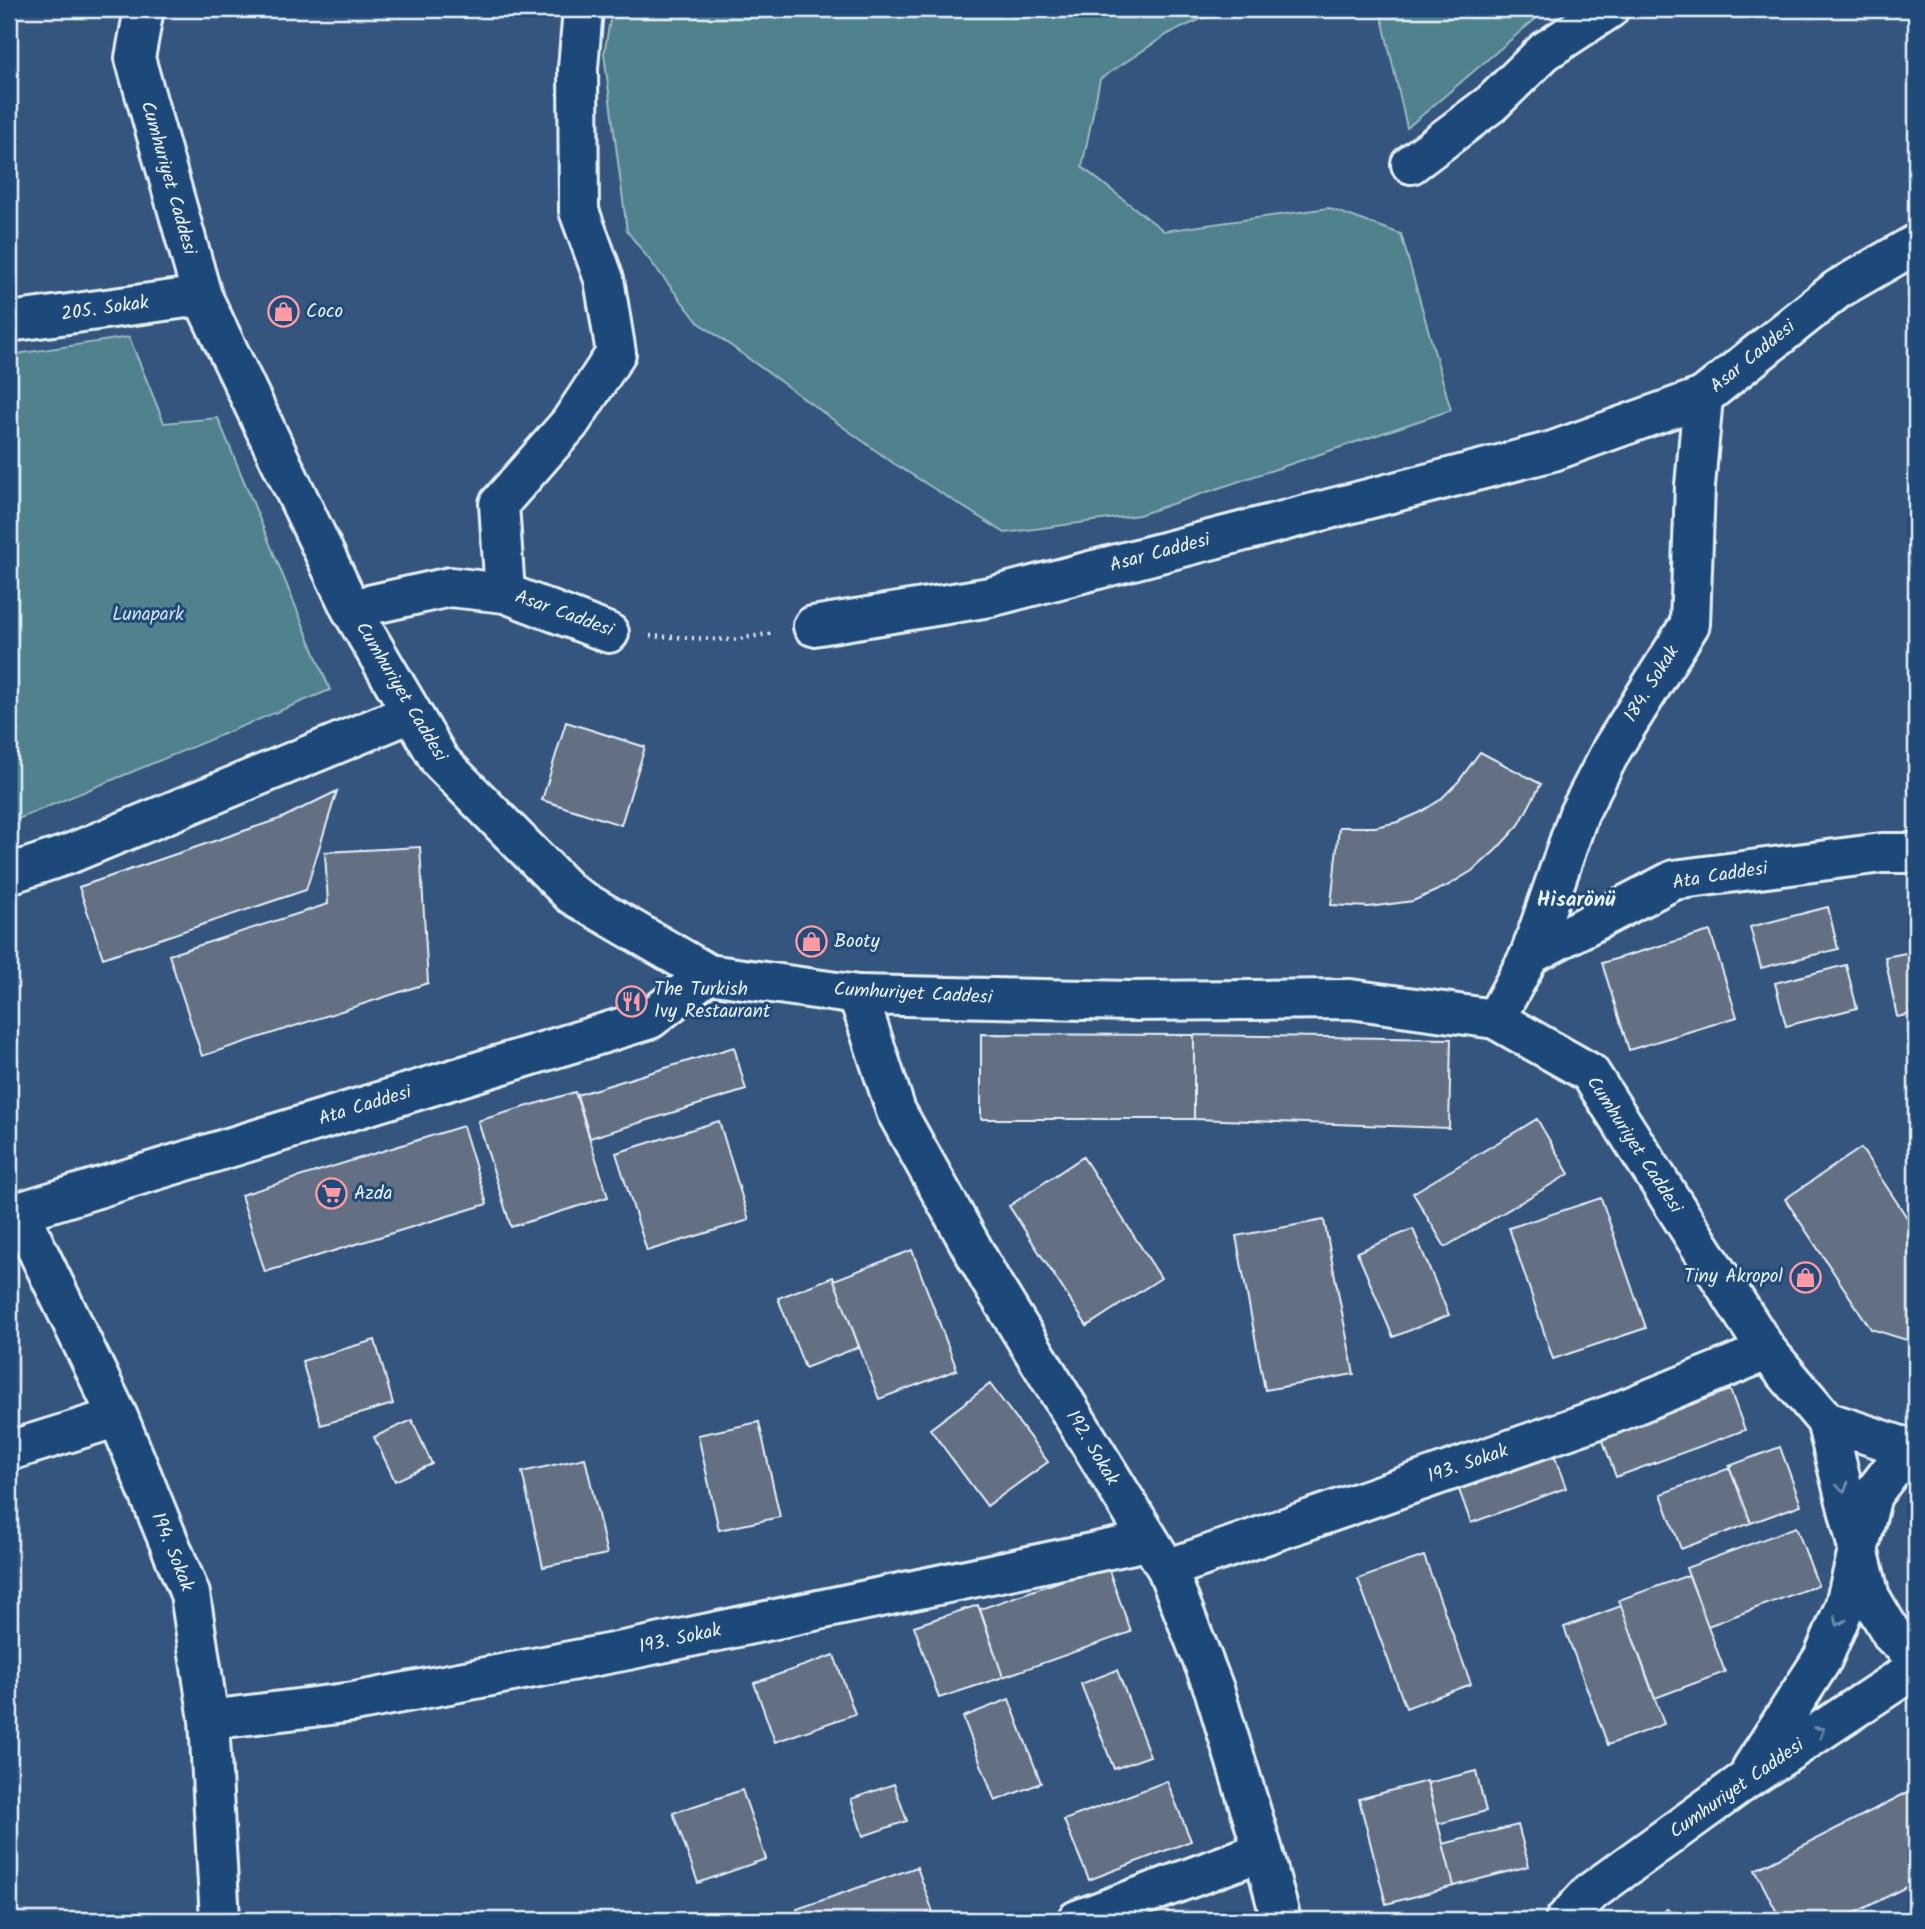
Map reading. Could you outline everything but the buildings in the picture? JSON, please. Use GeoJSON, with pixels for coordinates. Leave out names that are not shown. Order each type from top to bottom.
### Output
{"type":"FeatureCollection","features":[{"type":"Feature","properties":{"kind":"street","name":"Cumhuriyet Caddesi"},"geometry":{"type":"LineString","coordinates":[[144,9],[135,58],[202,296],[351,609],[440,761],[571,894],[708,974],[858,995],[1131,1001],[1350,999],[1495,1019],[1590,1073],[1767,1351],[1826,1421],[1870,1597],[1893,1636],[1916,1657]]}},
{"type":"Feature","properties":{"kind":"street"},"geometry":{"type":"LineString","coordinates":[[505,593],[499,504],[570,423],[616,353],[604,279],[579,211],[578,68],[583,9]]}},
{"type":"Feature","properties":{"kind":"street"},"geometry":{"type":"LineString","coordinates":[[1411,164],[1492,103],[1545,51],[1609,9]]}},
{"type":"Feature","properties":{"kind":"street","name":"Asar Caddesi"},"geometry":{"type":"LineString","coordinates":[[813,626],[1004,594],[1553,451],[1703,397],[1838,289],[1916,244]]}},
{"type":"Feature","properties":{"kind":"street","name":"205. Sokak"},"geometry":{"type":"LineString","coordinates":[[9,322],[202,296]]}},
{"type":"Feature","properties":{"kind":"street","name":"184. Sokak"},"geometry":{"type":"LineString","coordinates":[[1530,955],[1579,813],[1612,749],[1690,624],[1695,486],[1703,397]]}},
{"type":"Feature","properties":{"kind":"street","name":"Asar Caddesi"},"geometry":{"type":"LineString","coordinates":[[351,609],[450,586],[505,593],[609,634]]}},
{"type":"Feature","properties":{"kind":"street"},"geometry":{"type":"LineString","coordinates":[[9,874],[69,854],[411,712]]}},
{"type":"Feature","properties":{"kind":"street","name":"Ata Caddesi"},"geometry":{"type":"LineString","coordinates":[[1530,955],[1674,880],[1882,853],[1916,853]]}},
{"type":"Feature","properties":{"kind":"street"},"geometry":{"type":"LineString","coordinates":[[1495,1019],[1530,955]]}},
{"type":"Feature","properties":{"kind":"street","name":"Ata Caddesi"},"geometry":{"type":"LineString","coordinates":[[14,1212],[650,1019],[708,974]]}},
{"type":"Feature","properties":{"kind":"street","name":"192. Sokak"},"geometry":{"type":"LineString","coordinates":[[858,995],[896,1111],[990,1280],[1158,1555],[1214,1689],[1281,1920]]}},
{"type":"Feature","properties":{"kind":"street","name":"194. Sokak"},"geometry":{"type":"LineString","coordinates":[[14,1212],[118,1417],[190,1594],[209,1720],[220,1920]]}},
{"type":"Feature","properties":{"kind":"street","name":"193. Sokak"},"geometry":{"type":"LineString","coordinates":[[209,1720],[395,1695],[628,1650],[1158,1555],[1610,1415],[1767,1351]]}},
{"type":"Feature","properties":{"kind":"street"},"geometry":{"type":"LineString","coordinates":[[9,1451],[118,1417]]}},
{"type":"Feature","properties":{"kind":"street"},"geometry":{"type":"LineString","coordinates":[[1826,1421],[1916,1453]]}},
{"type":"Feature","properties":{"kind":"street"},"geometry":{"type":"LineString","coordinates":[[1743,1782],[1823,1658],[1844,1608],[1872,1495],[1892,1469],[1916,1453]]}},
{"type":"Feature","properties":{"kind":"street","name":"Cumhuriyet Caddesi"},"geometry":{"type":"LineString","coordinates":[[1565,1920],[1591,1892],[1743,1782],[1916,1668]]}},
{"type":"Feature","properties":{"kind":"street"},"geometry":{"type":"LineString","coordinates":[[1077,1920],[1263,1851]]}},
{"type":"Feature","properties":{"kind":"path","name":"Asar Caddesi"},"geometry":{"type":"LineString","coordinates":[[609,634],[732,640],[813,626]]}},
{"type":"Feature","properties":{"kind":"green space"},"geometry":{"type":"Polygon","coordinates":[[[612,9],[1223,9],[1168,34],[1100,79],[1082,167],[1164,231],[1328,208],[1401,234],[1451,410],[1139,515],[1005,533],[893,463],[698,322],[627,231],[604,54],[612,9]]]}},
{"type":"Feature","properties":{"kind":"green space"},"geometry":{"type":"Polygon","coordinates":[[[1380,9],[1547,9],[1407,128],[1380,9]]]}},
{"type":"Feature","properties":{"kind":"green space","name":"Lunapark"},"geometry":{"type":"Polygon","coordinates":[[[129,337],[164,423],[218,418],[330,690],[18,819],[9,818],[9,355],[129,337]]]}},
{"type":"Feature","properties":{"kind":"place","name":"Coco"},"geometry":{"type":"Point","coordinates":[283,312]}},
{"type":"Feature","properties":{"kind":"place","name":"Booty"},"geometry":{"type":"Point","coordinates":[811,942]}},
{"type":"Feature","properties":{"kind":"place","name":"The Turkish Ivy Restaurant"},"geometry":{"type":"Point","coordinates":[631,1001]}},
{"type":"Feature","properties":{"kind":"place","name":"Azda"},"geometry":{"type":"Point","coordinates":[331,1194]}},
{"type":"Feature","properties":{"kind":"place","name":"Tiny Akropol"},"geometry":{"type":"Point","coordinates":[1806,1277]}},
{"type":"Feature","properties":{"kind":"district","name":"Hisarönü"},"geometry":{"type":"Point","coordinates":[1576,900]}}]}
